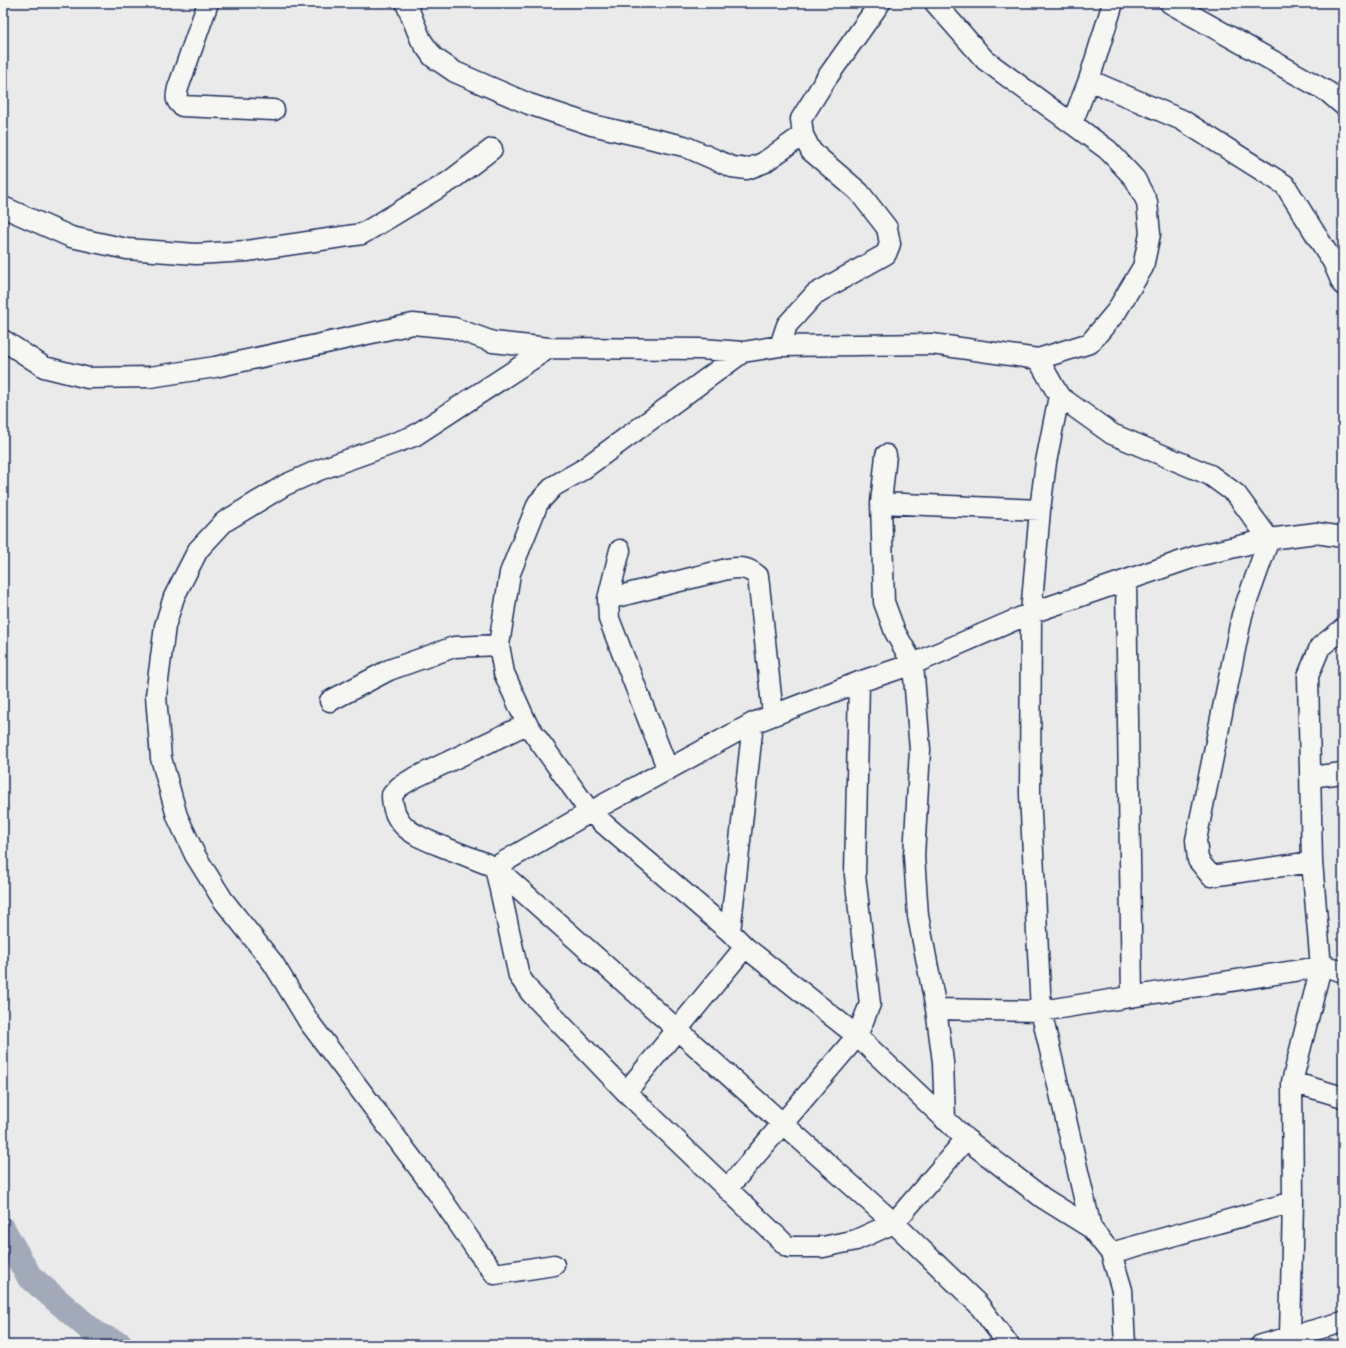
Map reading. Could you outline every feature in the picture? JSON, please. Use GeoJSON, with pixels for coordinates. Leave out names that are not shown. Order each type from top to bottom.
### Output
{"type":"FeatureCollection","features":[{"type":"Feature","properties":{"kind":"street"},"geometry":{"type":"LineString","coordinates":[[208,3],[178,88],[176,97],[177,102],[182,106],[274,110]]}},
{"type":"Feature","properties":{"kind":"street"},"geometry":{"type":"LineString","coordinates":[[406,3],[422,40],[432,57],[455,72],[529,104],[585,123],[684,146],[732,167],[746,169],[763,163],[802,135]]}},
{"type":"Feature","properties":{"kind":"street"},"geometry":{"type":"LineString","coordinates":[[780,346],[787,325],[816,294],[886,254],[890,244],[887,228],[859,192],[811,151],[802,135],[801,119],[826,80],[880,3]]}},
{"type":"Feature","properties":{"kind":"street"},"geometry":{"type":"LineString","coordinates":[[3,340],[44,367],[88,378],[150,377],[215,367],[413,324],[454,328],[492,342],[549,348],[701,349],[743,352],[780,346],[932,344],[1038,359],[1090,343],[1116,312],[1143,267],[1150,234],[1147,202],[1135,179],[1108,150],[985,60],[935,3]]}},
{"type":"Feature","properties":{"kind":"street"},"geometry":{"type":"LineString","coordinates":[[1072,123],[1089,80],[1113,3]]}},
{"type":"Feature","properties":{"kind":"street"},"geometry":{"type":"LineString","coordinates":[[1170,3],[1328,92],[1343,105]]}},
{"type":"Feature","properties":{"kind":"street"},"geometry":{"type":"LineString","coordinates":[[1089,80],[1182,120],[1285,185],[1333,262],[1343,285]]}},
{"type":"Feature","properties":{"kind":"street"},"geometry":{"type":"LineString","coordinates":[[3,206],[70,237],[127,249],[196,254],[255,251],[362,234],[450,180],[492,149]]}},
{"type":"Feature","properties":{"kind":"street"},"geometry":{"type":"LineString","coordinates":[[549,348],[414,436],[319,470],[285,485],[224,522],[198,550],[174,597],[165,626],[156,696],[161,758],[177,816],[195,856],[223,900],[273,962],[309,1022],[437,1192],[495,1274],[554,1265]]}},
{"type":"Feature","properties":{"kind":"street"},"geometry":{"type":"LineString","coordinates":[[743,352],[582,470],[554,486],[538,502],[510,573],[499,645],[504,673],[527,724],[590,812],[730,932],[745,947],[857,1036],[966,1140],[1043,1198],[1091,1228],[1111,1253],[1122,1290],[1125,1345]]}},
{"type":"Feature","properties":{"kind":"street"},"geometry":{"type":"LineString","coordinates":[[1038,359],[1059,396],[1112,434],[1210,474],[1236,494],[1269,539]]}},
{"type":"Feature","properties":{"kind":"street"},"geometry":{"type":"LineString","coordinates":[[1059,396],[1046,462],[1040,510],[1031,613],[1030,794],[1041,1011],[1091,1228]]}},
{"type":"Feature","properties":{"kind":"street"},"geometry":{"type":"LineString","coordinates":[[886,455],[881,503],[884,602],[895,632],[913,664],[920,750],[914,856],[918,916],[936,1009],[944,1062],[945,1120]]}},
{"type":"Feature","properties":{"kind":"street"},"geometry":{"type":"LineString","coordinates":[[881,503],[1040,510]]}},
{"type":"Feature","properties":{"kind":"street"},"geometry":{"type":"LineString","coordinates":[[495,867],[590,812],[753,723],[859,682],[913,664],[1031,613],[1126,582],[1197,556],[1269,539],[1316,533],[1343,537]]}},
{"type":"Feature","properties":{"kind":"street"},"geometry":{"type":"LineString","coordinates":[[1269,539],[1242,615],[1196,840],[1198,860],[1211,876],[1312,862]]}},
{"type":"Feature","properties":{"kind":"street"},"geometry":{"type":"LineString","coordinates":[[620,550],[608,599],[609,619],[668,770]]}},
{"type":"Feature","properties":{"kind":"street"},"geometry":{"type":"LineString","coordinates":[[608,599],[727,569],[741,567],[749,569],[758,576],[773,715]]}},
{"type":"Feature","properties":{"kind":"street"},"geometry":{"type":"LineString","coordinates":[[1126,582],[1132,997]]}},
{"type":"Feature","properties":{"kind":"street"},"geometry":{"type":"LineString","coordinates":[[1290,1336],[1293,1202],[1292,1082],[1322,967],[1312,862],[1308,676],[1320,647],[1343,629]]}},
{"type":"Feature","properties":{"kind":"street"},"geometry":{"type":"LineString","coordinates":[[330,701],[389,670],[454,647],[499,645]]}},
{"type":"Feature","properties":{"kind":"street"},"geometry":{"type":"LineString","coordinates":[[727,1189],[857,1036],[870,1004],[855,875],[859,682]]}},
{"type":"Feature","properties":{"kind":"street"},"geometry":{"type":"LineString","coordinates":[[730,932],[753,723]]}},
{"type":"Feature","properties":{"kind":"street"},"geometry":{"type":"LineString","coordinates":[[527,724],[412,779],[399,787],[392,794],[392,807],[401,823],[418,837],[495,867],[894,1223],[978,1304],[1009,1345]]}},
{"type":"Feature","properties":{"kind":"street"},"geometry":{"type":"LineString","coordinates":[[1310,777],[1343,773]]}},
{"type":"Feature","properties":{"kind":"street"},"geometry":{"type":"LineString","coordinates":[[495,867],[519,976],[531,993],[626,1092],[788,1248],[823,1247],[856,1240],[894,1223],[966,1140]]}},
{"type":"Feature","properties":{"kind":"street"},"geometry":{"type":"LineString","coordinates":[[626,1092],[745,947]]}},
{"type":"Feature","properties":{"kind":"street"},"geometry":{"type":"LineString","coordinates":[[936,1009],[1041,1011],[1326,966],[1343,972]]}},
{"type":"Feature","properties":{"kind":"street"},"geometry":{"type":"LineString","coordinates":[[1292,1082],[1343,1097]]}},
{"type":"Feature","properties":{"kind":"street"},"geometry":{"type":"LineString","coordinates":[[1111,1253],[1293,1202]]}},
{"type":"Feature","properties":{"kind":"street"},"geometry":{"type":"LineString","coordinates":[[1261,1345],[1343,1322]]}},
{"type":"Feature","properties":{"kind":"waterway"},"geometry":{"type":"LineString","coordinates":[[3,1230],[29,1276],[97,1335],[121,1345]]}}]}
